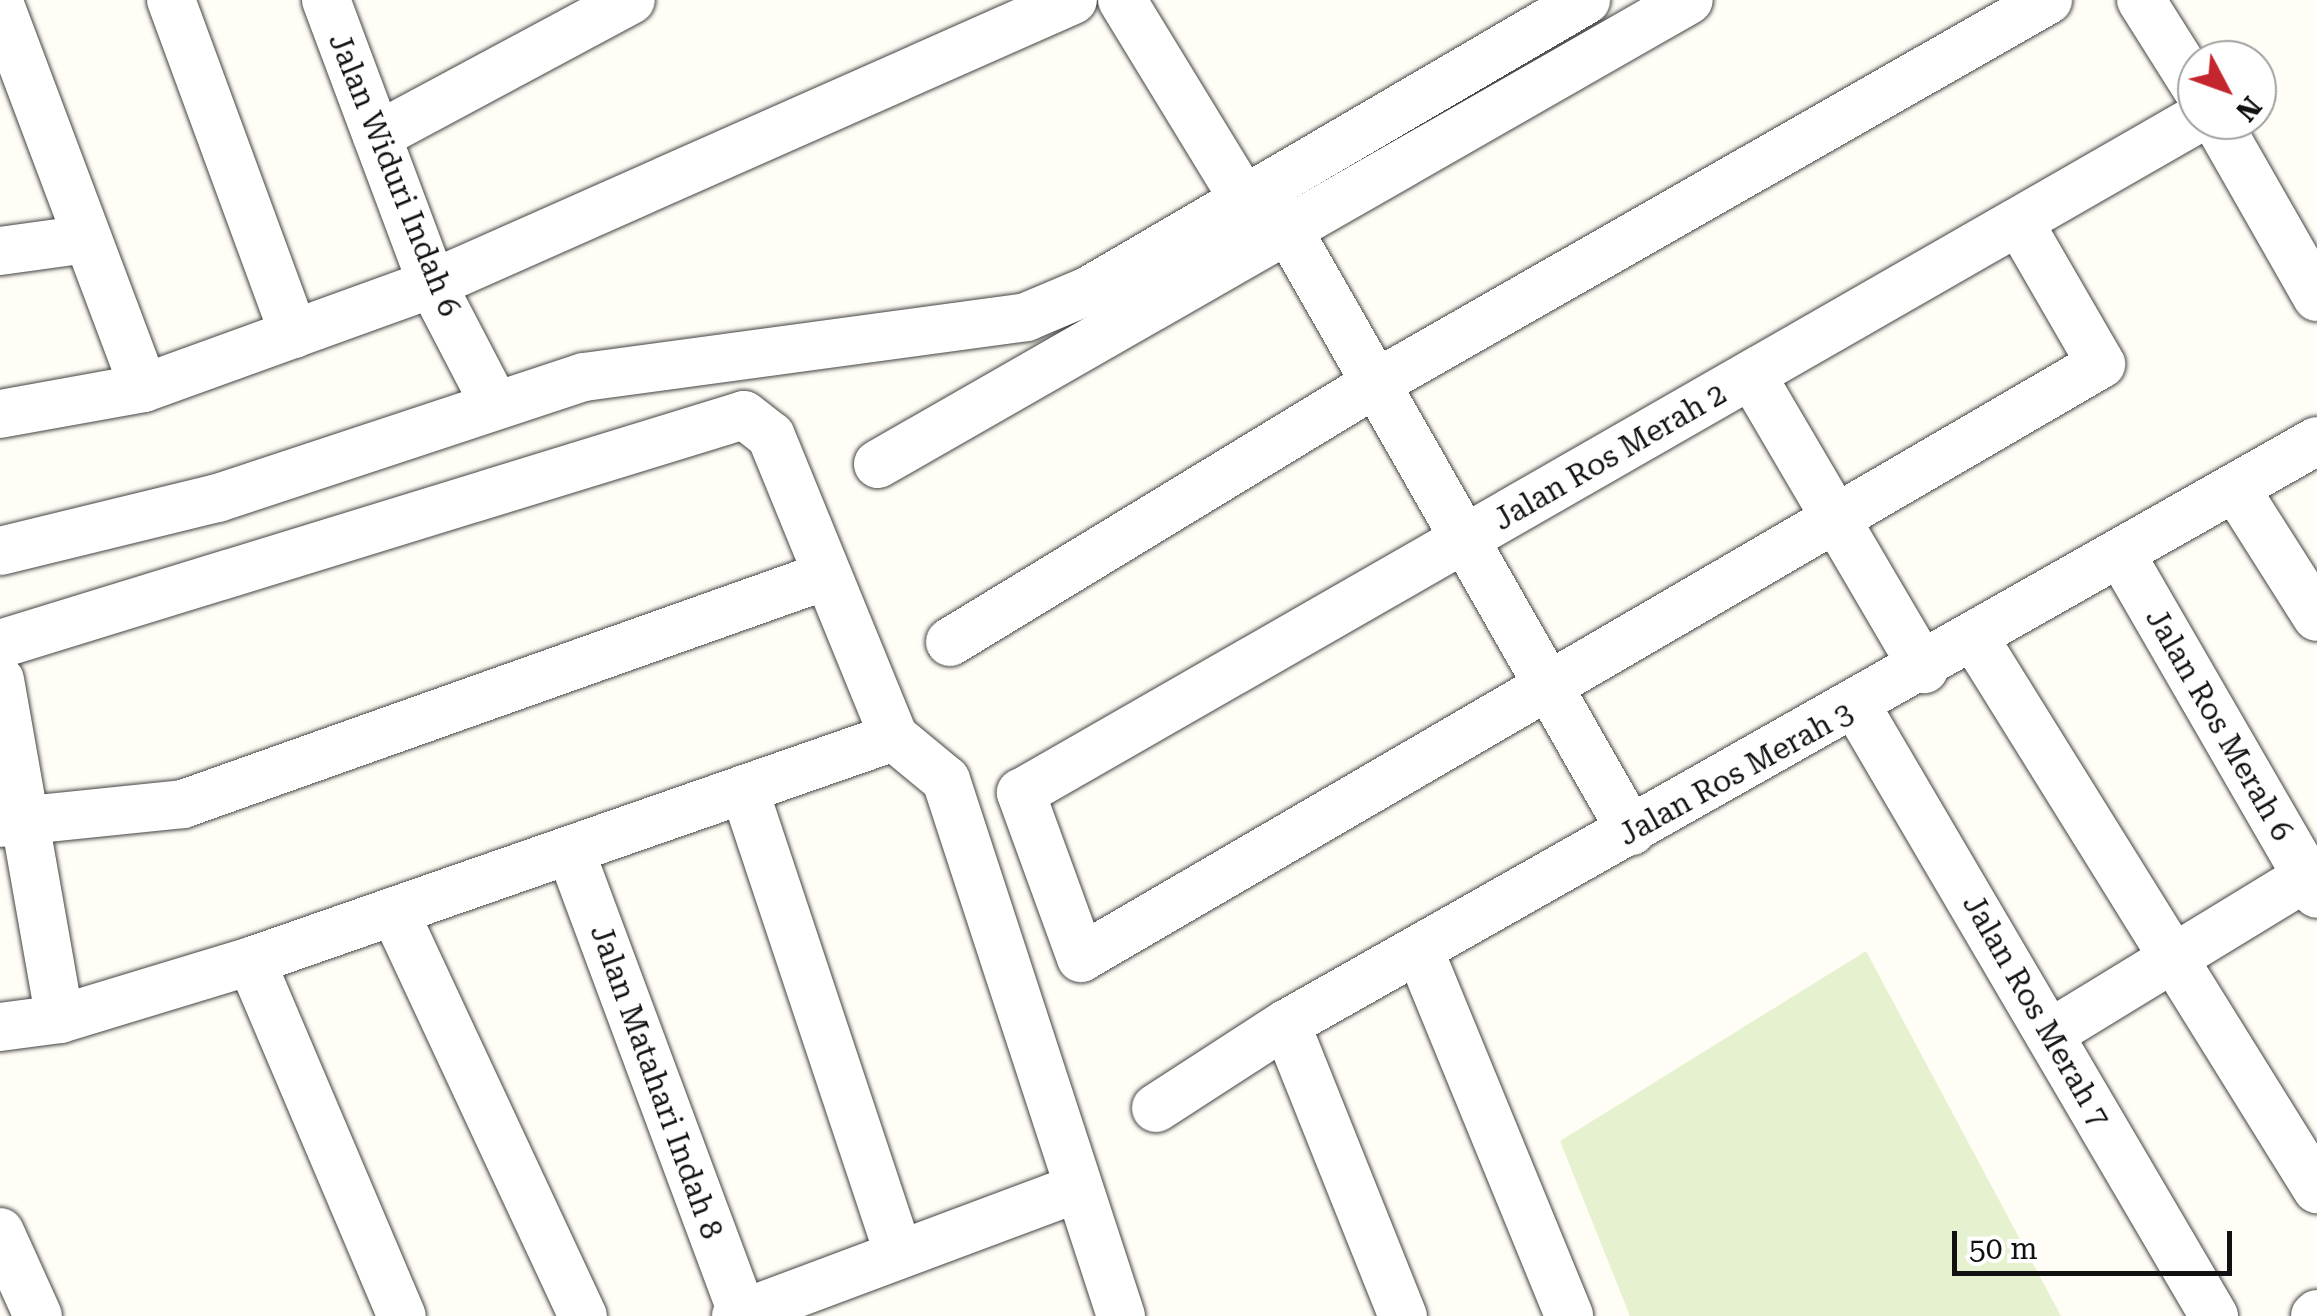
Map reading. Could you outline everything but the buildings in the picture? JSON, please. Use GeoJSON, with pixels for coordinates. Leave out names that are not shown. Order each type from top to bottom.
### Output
{"type":"FeatureCollection","features":[{"type":"Feature","properties":{"kind":"street"},"geometry":{"type":"LineString","coordinates":[[171,0],[294,334]]}},
{"type":"Feature","properties":{"kind":"street","name":"Jalan Widuri Indah 6"},"geometry":{"type":"LineString","coordinates":[[326,0],[432,284],[493,401]]}},
{"type":"Feature","properties":{"kind":"street"},"geometry":{"type":"LineString","coordinates":[[377,136],[631,0]]}},
{"type":"Feature","properties":{"kind":"street"},"geometry":{"type":"LineString","coordinates":[[1122,0],[1255,194],[1288,234],[1631,832]]}},
{"type":"Feature","properties":{"kind":"street"},"geometry":{"type":"LineString","coordinates":[[0,551],[218,498],[493,401],[670,359],[959,333],[1026,317],[1255,194],[1586,0]]}},
{"type":"Feature","properties":{"kind":"street"},"geometry":{"type":"LineString","coordinates":[[878,464],[1288,234],[1689,0]]}},
{"type":"Feature","properties":{"kind":"street"},"geometry":{"type":"LineString","coordinates":[[950,642],[1374,384],[2048,0]]}},
{"type":"Feature","properties":{"kind":"street"},"geometry":{"type":"LineString","coordinates":[[2141,0],[2177,57]]}},
{"type":"Feature","properties":{"kind":"street"},"geometry":{"type":"LineString","coordinates":[[0,5],[10,62],[88,239],[144,388]]}},
{"type":"Feature","properties":{"kind":"street"},"geometry":{"type":"LineString","coordinates":[[0,414],[144,388],[432,284],[1046,6]]}},
{"type":"Feature","properties":{"kind":"street","name":"Jalan Ros Merah 2"},"geometry":{"type":"LineString","coordinates":[[1548,686],[1081,958],[1021,793],[2177,131]]}},
{"type":"Feature","properties":{"kind":"street"},"geometry":{"type":"LineString","coordinates":[[2227,140],[2317,297]]}},
{"type":"Feature","properties":{"kind":"street"},"geometry":{"type":"LineString","coordinates":[[1548,686],[2101,364],[2019,222]]}},
{"type":"Feature","properties":{"kind":"street"},"geometry":{"type":"LineString","coordinates":[[0,251],[88,239]]}},
{"type":"Feature","properties":{"kind":"street"},"geometry":{"type":"LineString","coordinates":[[1752,376],[1924,668]]}},
{"type":"Feature","properties":{"kind":"street"},"geometry":{"type":"LineString","coordinates":[[0,644],[744,415],[771,436],[824,576],[894,737],[946,780],[1073,1190],[1121,1316]]}},
{"type":"Feature","properties":{"kind":"street","name":"Jalan Ros Merah 3"},"geometry":{"type":"LineString","coordinates":[[1156,1108],[1286,1024],[1857,707],[2317,441]]}},
{"type":"Feature","properties":{"kind":"street"},"geometry":{"type":"LineString","coordinates":[[2237,490],[2317,617]]}},
{"type":"Feature","properties":{"kind":"street","name":"Jalan Ros Merah 6"},"geometry":{"type":"LineString","coordinates":[[2122,556],[2312,886]]}},
{"type":"Feature","properties":{"kind":"street"},"geometry":{"type":"LineString","coordinates":[[11,821],[183,804],[824,576]]}},
{"type":"Feature","properties":{"kind":"street"},"geometry":{"type":"LineString","coordinates":[[1975,640],[2167,958],[2317,1189]]}},
{"type":"Feature","properties":{"kind":"street"},"geometry":{"type":"LineString","coordinates":[[0,680],[11,821],[60,1020]]}},
{"type":"Feature","properties":{"kind":"street","name":"Jalan Ros Merah 7"},"geometry":{"type":"LineString","coordinates":[[1857,707],[2214,1316]]}},
{"type":"Feature","properties":{"kind":"street"},"geometry":{"type":"LineString","coordinates":[[0,1027],[60,1020],[251,961],[894,737]]}},
{"type":"Feature","properties":{"kind":"street"},"geometry":{"type":"LineString","coordinates":[[744,789],[900,1254]]}},
{"type":"Feature","properties":{"kind":"street","name":"Jalan Matahari Indah 8"},"geometry":{"type":"LineString","coordinates":[[570,850],[739,1315]]}},
{"type":"Feature","properties":{"kind":"street"},"geometry":{"type":"LineString","coordinates":[[2049,1034],[2167,958],[2312,886]]}},
{"type":"Feature","properties":{"kind":"street"},"geometry":{"type":"LineString","coordinates":[[394,911],[583,1316]]}},
{"type":"Feature","properties":{"kind":"street"},"geometry":{"type":"LineString","coordinates":[[1420,952],[1569,1316]]}},
{"type":"Feature","properties":{"kind":"street"},"geometry":{"type":"LineString","coordinates":[[251,961],[402,1316]]}},
{"type":"Feature","properties":{"kind":"street"},"geometry":{"type":"LineString","coordinates":[[1286,1024],[1403,1316]]}},
{"type":"Feature","properties":{"kind":"street"},"geometry":{"type":"LineString","coordinates":[[739,1315],[1073,1190]]}},
{"type":"Feature","properties":{"kind":"street"},"geometry":{"type":"LineString","coordinates":[[0,1232],[38,1316]]}},
{"type":"Feature","properties":{"kind":"green space"},"geometry":{"type":"Polygon","coordinates":[[[1866,951],[2061,1316],[1630,1316],[1560,1141],[1866,951]]]}}]}
